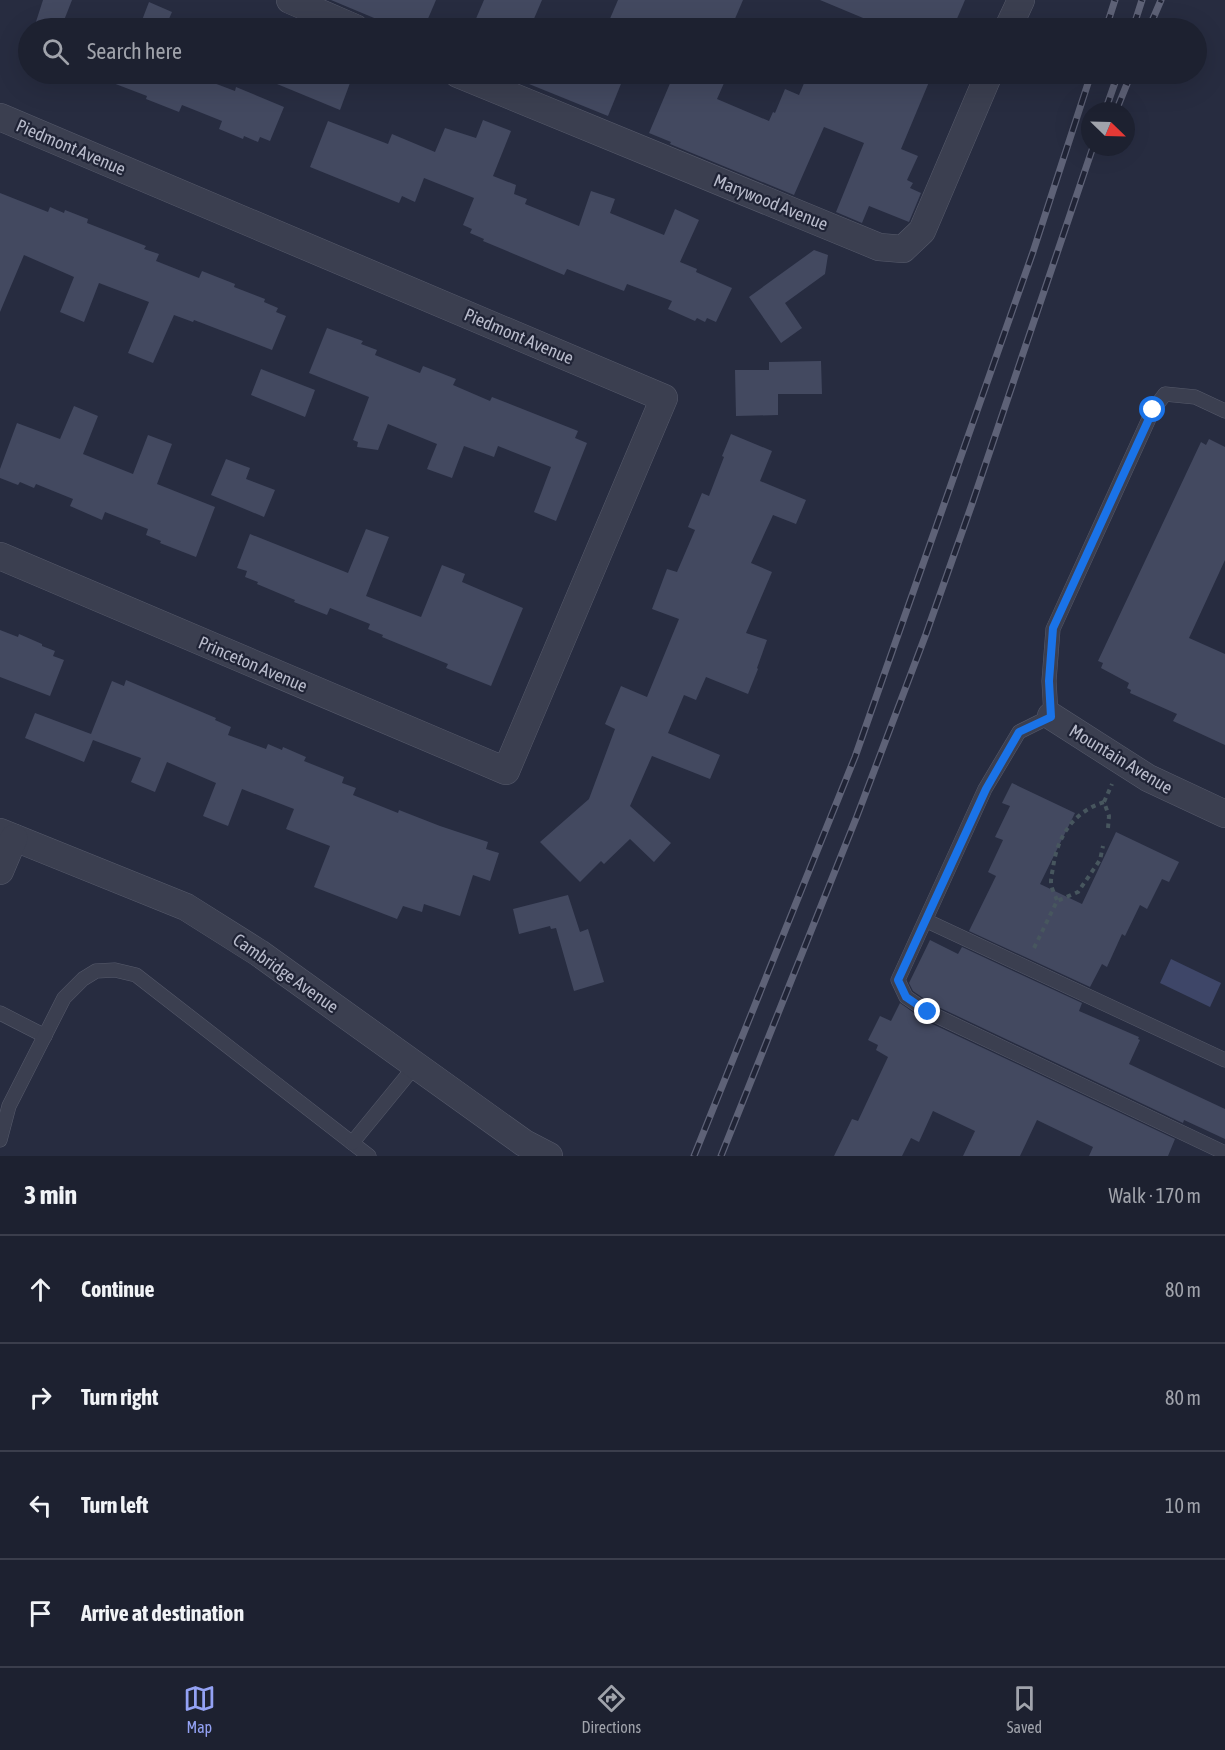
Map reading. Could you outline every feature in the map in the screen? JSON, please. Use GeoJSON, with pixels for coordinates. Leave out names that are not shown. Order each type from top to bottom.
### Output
{"type":"FeatureCollection","features":[{"type":"Feature","properties":{"kind":"street"},"geometry":{"type":"LineString","coordinates":[[290,0],[332,18]]}},
{"type":"Feature","properties":{"kind":"street"},"geometry":{"type":"LineString","coordinates":[[1013,18],[1021,0]]}},
{"type":"Feature","properties":{"kind":"street","name":"Marywood Avenue"},"geometry":{"type":"LineString","coordinates":[[482,84],[879,247],[903,249],[922,231],[985,84]]}},
{"type":"Feature","properties":{"kind":"street","name":"Piedmont Avenue"},"geometry":{"type":"LineString","coordinates":[[0,117],[664,398],[506,771]]}},
{"type":"Feature","properties":{"kind":"street","name":"Princeton Avenue"},"geometry":{"type":"LineString","coordinates":[[0,556],[506,771]]}},
{"type":"Feature","properties":{"kind":"street","name":"Mountain Avenue"},"geometry":{"type":"LineString","coordinates":[[1051,717],[1148,778],[1225,814]]}},
{"type":"Feature","properties":{"kind":"street"},"geometry":{"type":"LineString","coordinates":[[0,871],[7,835]]}},
{"type":"Feature","properties":{"kind":"street","name":"Cambridge Avenue"},"geometry":{"type":"LineString","coordinates":[[7,835],[186,907],[260,953],[524,1143],[549,1156]]}},
{"type":"Feature","properties":{"kind":"lane"},"geometry":{"type":"LineString","coordinates":[[1225,411],[1195,397],[1165,394],[1153,410],[1053,628],[1049,681],[1051,717],[1019,732],[986,789],[898,980],[906,997],[928,1012],[1225,1153]]}},
{"type":"Feature","properties":{"kind":"lane"},"geometry":{"type":"LineString","coordinates":[[927,921],[1225,1060]]}},
{"type":"Feature","properties":{"kind":"lane"},"geometry":{"type":"LineString","coordinates":[[0,1140],[9,1106],[64,998],[96,971],[115,970],[136,975],[369,1156]]}},
{"type":"Feature","properties":{"kind":"lane"},"geometry":{"type":"LineString","coordinates":[[0,1013],[45,1036]]}},
{"type":"Feature","properties":{"kind":"lane"},"geometry":{"type":"LineString","coordinates":[[352,1143],[415,1066]]}},
{"type":"Feature","properties":{"kind":"path"},"geometry":{"type":"LineString","coordinates":[[1108,828],[1109,816],[1104,802],[1112,784]]}},
{"type":"Feature","properties":{"kind":"path"},"geometry":{"type":"LineString","coordinates":[[1057,901],[1051,883],[1059,844],[1067,829],[1079,815],[1104,802]]}},
{"type":"Feature","properties":{"kind":"path"},"geometry":{"type":"LineString","coordinates":[[1025,966],[1057,901],[1078,892],[1100,860],[1103,846]]}},
{"type":"Feature","properties":{"kind":"water"},"geometry":{"type":"Polygon","coordinates":[[[1171,959],[1221,983],[1210,1007],[1160,983],[1171,959]]]}},
{"type":"Feature","properties":{"kind":"building"},"geometry":{"type":"Polygon","coordinates":[[[43,0],[72,0],[65,18],[37,18],[43,0]]]}},
{"type":"Feature","properties":{"kind":"building"},"geometry":{"type":"Polygon","coordinates":[[[331,0],[436,0],[428,18],[374,18],[331,0]]]}},
{"type":"Feature","properties":{"kind":"building"},"geometry":{"type":"Polygon","coordinates":[[[484,0],[542,0],[534,18],[476,18],[484,0]]]}},
{"type":"Feature","properties":{"kind":"building"},"geometry":{"type":"Polygon","coordinates":[[[618,0],[743,0],[735,18],[610,18],[618,0]]]}},
{"type":"Feature","properties":{"kind":"building"},"geometry":{"type":"Polygon","coordinates":[[[820,0],[965,0],[957,18],[863,18],[820,0]]]}},
{"type":"Feature","properties":{"kind":"building"},"geometry":{"type":"Polygon","coordinates":[[[149,2],[172,12],[169,18],[143,18],[149,2]]]}},
{"type":"Feature","properties":{"kind":"building"},"geometry":{"type":"Polygon","coordinates":[[[116,84],[216,84],[235,91],[236,87],[284,107],[270,141],[260,137],[258,142],[244,136],[243,139],[219,129],[222,121],[182,105],[179,112],[146,99],[147,96],[116,84]]]}},
{"type":"Feature","properties":{"kind":"building"},"geometry":{"type":"Polygon","coordinates":[[[277,84],[350,84],[340,110],[277,84]]]}},
{"type":"Feature","properties":{"kind":"building"},"geometry":{"type":"Polygon","coordinates":[[[529,84],[621,84],[608,116],[529,84]]]}},
{"type":"Feature","properties":{"kind":"building"},"geometry":{"type":"Polygon","coordinates":[[[670,84],[724,84],[717,99],[769,121],[785,89],[799,95],[804,84],[928,84],[901,149],[918,156],[907,180],[913,183],[910,188],[921,193],[909,222],[869,206],[862,223],[836,212],[864,143],[824,127],[794,195],[670,144],[671,142],[649,133],[670,84]]]}},
{"type":"Feature","properties":{"kind":"building"},"geometry":{"type":"Polygon","coordinates":[[[483,120],[511,131],[493,176],[516,185],[514,194],[527,199],[525,204],[579,226],[591,191],[615,199],[610,213],[664,235],[675,209],[699,220],[680,262],[732,288],[716,322],[707,318],[705,322],[697,318],[695,321],[668,309],[672,301],[627,284],[624,291],[567,269],[564,275],[483,241],[484,239],[470,233],[472,229],[463,225],[474,198],[424,178],[415,202],[402,196],[399,203],[310,167],[328,121],[388,144],[392,134],[435,152],[445,128],[476,138],[483,120]]]}},
{"type":"Feature","properties":{"kind":"building"},"geometry":{"type":"Polygon","coordinates":[[[0,193],[48,212],[50,207],[88,219],[87,223],[146,246],[144,249],[159,254],[156,261],[199,278],[202,271],[265,299],[264,302],[278,308],[276,312],[286,316],[272,350],[194,320],[193,322],[174,315],[153,363],[128,353],[149,302],[99,283],[84,322],[60,312],[74,277],[24,255],[0,312],[0,193]]]}},
{"type":"Feature","properties":{"kind":"building"},"geometry":{"type":"Polygon","coordinates":[[[814,250],[828,255],[825,274],[785,303],[802,328],[781,343],[749,297],[814,250]]]}},
{"type":"Feature","properties":{"kind":"building"},"geometry":{"type":"Polygon","coordinates":[[[327,328],[363,341],[361,344],[377,350],[375,355],[420,373],[423,366],[456,379],[453,385],[490,401],[492,397],[578,431],[575,438],[587,443],[556,521],[534,512],[551,467],[498,446],[494,457],[464,446],[452,478],[427,469],[437,444],[388,424],[378,450],[357,447],[358,442],[353,440],[369,397],[309,373],[327,328]]]}},
{"type":"Feature","properties":{"kind":"building"},"geometry":{"type":"Polygon","coordinates":[[[821,361],[822,394],[778,394],[778,415],[736,416],[735,370],[769,370],[769,362],[821,361]]]}},
{"type":"Feature","properties":{"kind":"building"},"geometry":{"type":"Polygon","coordinates":[[[261,369],[315,390],[305,417],[251,395],[261,369]]]}},
{"type":"Feature","properties":{"kind":"building"},"geometry":{"type":"Polygon","coordinates":[[[74,406],[98,416],[83,454],[133,474],[148,435],[172,444],[157,484],[215,507],[196,557],[146,535],[148,529],[105,512],[102,520],[70,506],[73,499],[36,484],[34,488],[20,482],[18,485],[0,478],[0,469],[17,423],[60,439],[74,406]]]}},
{"type":"Feature","properties":{"kind":"building"},"geometry":{"type":"Polygon","coordinates":[[[731,434],[772,451],[760,481],[806,500],[796,524],[773,515],[751,563],[772,572],[746,633],[767,640],[758,669],[748,694],[706,677],[696,700],[684,695],[668,733],[720,755],[710,779],[652,756],[630,806],[671,843],[654,862],[630,839],[604,864],[601,861],[580,882],[540,842],[589,799],[615,729],[605,724],[621,686],[647,697],[679,619],[652,609],[667,569],[677,572],[695,530],[688,527],[702,493],[709,496],[731,434]]]}},
{"type":"Feature","properties":{"kind":"building"},"geometry":{"type":"Polygon","coordinates":[[[1209,439],[1225,447],[1225,560],[1189,638],[1225,654],[1225,745],[1173,721],[1177,714],[1130,693],[1131,690],[1127,688],[1129,683],[1101,668],[1103,663],[1098,661],[1201,442],[1206,445],[1209,439]]]}},
{"type":"Feature","properties":{"kind":"building"},"geometry":{"type":"Polygon","coordinates":[[[226,459],[250,468],[246,479],[275,490],[264,517],[211,495],[226,459]]]}},
{"type":"Feature","properties":{"kind":"building"},"geometry":{"type":"Polygon","coordinates":[[[366,529],[389,537],[366,596],[421,617],[442,565],[465,574],[462,582],[523,608],[491,686],[446,668],[448,664],[382,637],[383,635],[368,629],[370,624],[330,608],[327,615],[294,602],[295,600],[245,577],[247,571],[237,568],[250,534],[348,573],[366,529]]]}},
{"type":"Feature","properties":{"kind":"building"},"geometry":{"type":"Polygon","coordinates":[[[0,630],[18,637],[19,634],[42,644],[55,651],[53,656],[64,660],[50,696],[0,677],[0,630]]]}},
{"type":"Feature","properties":{"kind":"building"},"geometry":{"type":"Polygon","coordinates":[[[126,680],[216,718],[215,720],[231,727],[228,735],[266,749],[268,744],[282,750],[283,747],[306,757],[304,761],[344,777],[342,783],[356,788],[353,795],[398,813],[399,810],[488,842],[486,849],[499,853],[490,881],[473,875],[460,916],[424,904],[422,912],[403,906],[397,919],[314,887],[330,846],[286,829],[294,809],[242,789],[228,826],[203,816],[216,783],[167,762],[155,792],[131,782],[141,758],[93,740],[84,762],[25,738],[35,713],[91,734],[112,681],[124,686],[126,680]]]}},
{"type":"Feature","properties":{"kind":"building"},"geometry":{"type":"Polygon","coordinates":[[[1012,783],[1075,813],[1040,884],[1082,904],[1116,832],[1179,862],[1169,882],[1162,879],[1147,909],[1140,905],[1125,936],[1122,934],[1107,967],[1102,964],[1090,987],[969,931],[996,876],[988,872],[1003,840],[995,837],[1010,806],[1002,803],[1012,783]]]}},
{"type":"Feature","properties":{"kind":"building"},"geometry":{"type":"Polygon","coordinates":[[[568,895],[580,932],[588,929],[604,982],[574,991],[556,928],[551,929],[550,926],[519,934],[513,909],[568,895]]]}},
{"type":"Feature","properties":{"kind":"building"},"geometry":{"type":"Polygon","coordinates":[[[930,940],[958,954],[962,947],[1082,1003],[1079,1011],[1139,1037],[1140,1040],[1129,1064],[1225,1109],[1225,1139],[1184,1120],[1183,1123],[932,1004],[913,991],[909,983],[930,940]]]}},
{"type":"Feature","properties":{"kind":"building"},"geometry":{"type":"Polygon","coordinates":[[[900,1003],[924,1020],[1175,1139],[1168,1156],[1089,1156],[1093,1147],[1037,1120],[1020,1156],[963,1156],[975,1131],[933,1111],[919,1142],[911,1138],[902,1156],[834,1156],[852,1119],[858,1121],[888,1057],[876,1050],[878,1045],[868,1040],[880,1016],[891,1021],[900,1003]]]}},
{"type":"Feature","properties":{"kind":"railway"},"geometry":{"type":"LineString","coordinates":[[1109,18],[1115,0]]}},
{"type":"Feature","properties":{"kind":"railway"},"geometry":{"type":"LineString","coordinates":[[1136,18],[1142,0]]}},
{"type":"Feature","properties":{"kind":"railway"},"geometry":{"type":"LineString","coordinates":[[1153,18],[1161,0]]}},
{"type":"Feature","properties":{"kind":"railway"},"geometry":{"type":"LineString","coordinates":[[694,1156],[855,757],[1033,252],[1088,84]]}},
{"type":"Feature","properties":{"kind":"railway"},"geometry":{"type":"LineString","coordinates":[[1108,102],[1114,84]]}},
{"type":"Feature","properties":{"kind":"railway"},"geometry":{"type":"LineString","coordinates":[[1120,102],[1127,84]]}},
{"type":"Feature","properties":{"kind":"railway"},"geometry":{"type":"LineString","coordinates":[[721,1156],[857,816],[926,634],[1090,156]]}},
{"type":"Feature","properties":{"kind":"route"},"geometry":{"type":"LineString","coordinates":[[928,1012],[906,997],[898,980],[986,789],[1019,732],[1051,717],[1049,681],[1053,628],[1153,410]]}}]}
